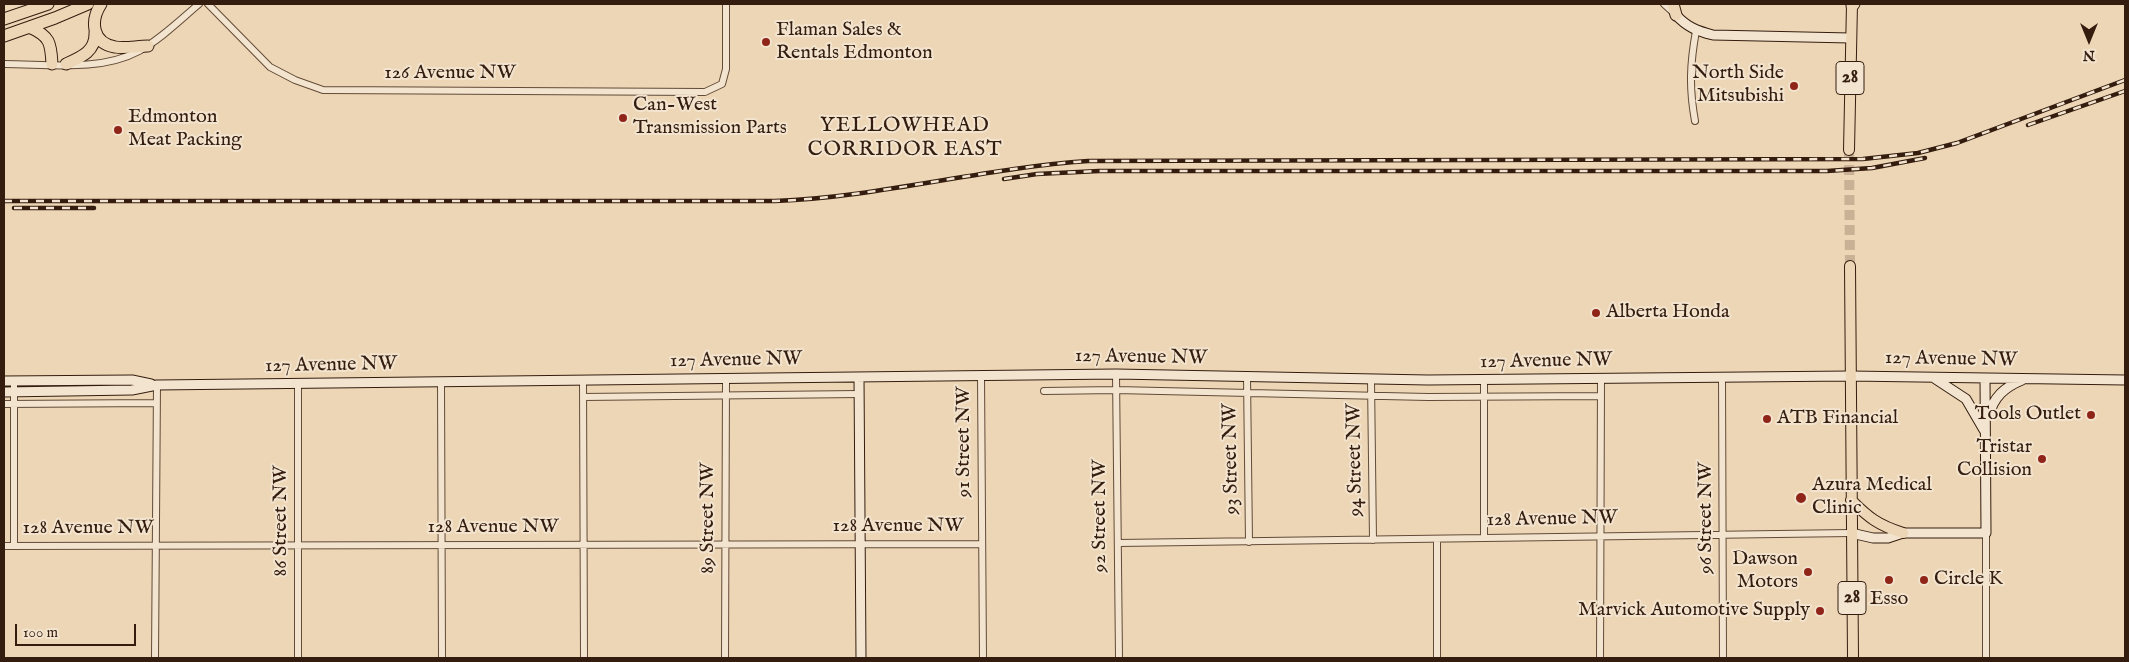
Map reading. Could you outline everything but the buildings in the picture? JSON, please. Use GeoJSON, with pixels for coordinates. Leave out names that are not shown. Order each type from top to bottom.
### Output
{"type":"FeatureCollection","features":[{"type":"Feature","properties":{"kind":"highway"},"geometry":{"type":"LineString","coordinates":[[4,19],[48,4]]}},
{"type":"Feature","properties":{"kind":"highway"},"geometry":{"type":"LineString","coordinates":[[4,36],[88,4]]}},
{"type":"Feature","properties":{"kind":"highway"},"geometry":{"type":"LineString","coordinates":[[66,64],[88,53],[94,44],[94,17],[101,4]]}},
{"type":"Feature","properties":{"kind":"highway"},"geometry":{"type":"LineString","coordinates":[[29,27],[48,38],[52,50],[52,64]]}},
{"type":"Feature","properties":{"kind":"highway"},"geometry":{"type":"LineString","coordinates":[[95,32],[100,40],[116,47],[148,46]]}},
{"type":"Feature","properties":{"kind":"main road","name":"28"},"geometry":{"type":"LineString","coordinates":[[1850,150],[1850,38],[1853,4]]}},
{"type":"Feature","properties":{"kind":"main road"},"geometry":{"type":"LineString","coordinates":[[1674,10],[1686,25],[1696,31],[1713,35],[1850,38]]}},
{"type":"Feature","properties":{"kind":"main road"},"geometry":{"type":"LineString","coordinates":[[1850,266],[1851,535]]}},
{"type":"Feature","properties":{"kind":"main road","name":"127 Avenue NW"},"geometry":{"type":"LineString","coordinates":[[4,392],[132,390],[156,385],[1116,374],[1371,380],[1850,376],[2125,380]]}},
{"type":"Feature","properties":{"kind":"main road"},"geometry":{"type":"LineString","coordinates":[[859,377],[861,658]]}},
{"type":"Feature","properties":{"kind":"main road"},"geometry":{"type":"LineString","coordinates":[[1932,377],[1966,399],[1985,433]]}},
{"type":"Feature","properties":{"kind":"main road"},"geometry":{"type":"LineString","coordinates":[[1985,378],[1986,533]]}},
{"type":"Feature","properties":{"kind":"main road"},"geometry":{"type":"LineString","coordinates":[[1985,433],[1992,402],[2008,387],[2027,379]]}},
{"type":"Feature","properties":{"kind":"main road","name":"127 Avenue NW"},"geometry":{"type":"LineString","coordinates":[[4,381],[132,380],[156,385]]}},
{"type":"Feature","properties":{"kind":"main road"},"geometry":{"type":"LineString","coordinates":[[1851,500],[1882,527],[1903,534]]}},
{"type":"Feature","properties":{"kind":"main road","name":"128 Avenue NW"},"geometry":{"type":"LineString","coordinates":[[1851,535],[1888,538],[1903,534],[1986,533]]}},
{"type":"Feature","properties":{"kind":"main road","name":"28"},"geometry":{"type":"LineString","coordinates":[[1851,535],[1853,658]]}},
{"type":"Feature","properties":{"kind":"street"},"geometry":{"type":"LineString","coordinates":[[4,64],[66,64],[113,60],[148,46],[199,4]]}},
{"type":"Feature","properties":{"kind":"street","name":"126 Avenue NW"},"geometry":{"type":"LineString","coordinates":[[208,4],[270,67],[295,80],[323,90],[705,92],[722,84],[726,69],[726,4]]}},
{"type":"Feature","properties":{"kind":"street"},"geometry":{"type":"LineString","coordinates":[[1664,4],[1674,10]]}},
{"type":"Feature","properties":{"kind":"street"},"geometry":{"type":"LineString","coordinates":[[1695,121],[1690,85],[1691,58],[1696,31]]}},
{"type":"Feature","properties":{"kind":"street","name":"92 Street NW"},"geometry":{"type":"LineString","coordinates":[[1116,374],[1118,658]]}},
{"type":"Feature","properties":{"kind":"street","name":"91 Street NW"},"geometry":{"type":"LineString","coordinates":[[981,376],[983,658]]}},
{"type":"Feature","properties":{"kind":"street","name":"93 Street NW"},"geometry":{"type":"LineString","coordinates":[[1247,377],[1249,542]]}},
{"type":"Feature","properties":{"kind":"street","name":"96 Street NW"},"geometry":{"type":"LineString","coordinates":[[1722,378],[1723,658]]}},
{"type":"Feature","properties":{"kind":"street","name":"89 Street NW"},"geometry":{"type":"LineString","coordinates":[[725,658],[726,379]]}},
{"type":"Feature","properties":{"kind":"street"},"geometry":{"type":"LineString","coordinates":[[1600,658],[1601,379]]}},
{"type":"Feature","properties":{"kind":"street","name":"94 Street NW"},"geometry":{"type":"LineString","coordinates":[[1371,380],[1373,540]]}},
{"type":"Feature","properties":{"kind":"street"},"geometry":{"type":"LineString","coordinates":[[1484,380],[1484,538]]}},
{"type":"Feature","properties":{"kind":"street"},"geometry":{"type":"LineString","coordinates":[[14,381],[14,546]]}},
{"type":"Feature","properties":{"kind":"street"},"geometry":{"type":"LineString","coordinates":[[583,381],[584,658]]}},
{"type":"Feature","properties":{"kind":"street"},"geometry":{"type":"LineString","coordinates":[[441,382],[442,658]]}},
{"type":"Feature","properties":{"kind":"street","name":"86 Street NW"},"geometry":{"type":"LineString","coordinates":[[298,384],[298,658]]}},
{"type":"Feature","properties":{"kind":"street"},"geometry":{"type":"LineString","coordinates":[[155,658],[156,385]]}},
{"type":"Feature","properties":{"kind":"street","name":"127 Avenue NW"},"geometry":{"type":"LineString","coordinates":[[1044,391],[1116,390],[1371,396],[1601,396]]}},
{"type":"Feature","properties":{"kind":"street","name":"127 Avenue NW"},"geometry":{"type":"LineString","coordinates":[[583,397],[860,394]]}},
{"type":"Feature","properties":{"kind":"street"},"geometry":{"type":"LineString","coordinates":[[4,404],[156,403]]}},
{"type":"Feature","properties":{"kind":"street"},"geometry":{"type":"LineString","coordinates":[[1986,533],[1986,658]]}},
{"type":"Feature","properties":{"kind":"street","name":"128 Avenue NW"},"geometry":{"type":"LineString","coordinates":[[1118,543],[1600,536],[1851,535]]}},
{"type":"Feature","properties":{"kind":"street"},"geometry":{"type":"LineString","coordinates":[[1437,539],[1437,658]]}},
{"type":"Feature","properties":{"kind":"street","name":"128 Avenue NW"},"geometry":{"type":"LineString","coordinates":[[4,546],[982,544]]}},
{"type":"Feature","properties":{"kind":"tunnel"},"geometry":{"type":"LineString","coordinates":[[1849,150],[1850,266]]}},
{"type":"Feature","properties":{"kind":"railway"},"geometry":{"type":"LineString","coordinates":[[4,201],[775,201],[853,194],[1010,170],[1088,161],[1863,159],[1918,153],[1957,143],[2125,80]]}},
{"type":"Feature","properties":{"kind":"railway"},"geometry":{"type":"LineString","coordinates":[[2028,125],[2125,91]]}},
{"type":"Feature","properties":{"kind":"railway"},"geometry":{"type":"LineString","coordinates":[[1004,179],[1037,174],[1099,171],[1827,171],[1872,168],[1925,158]]}},
{"type":"Feature","properties":{"kind":"railway"},"geometry":{"type":"LineString","coordinates":[[14,208],[94,208]]}},
{"type":"Feature","properties":{"kind":"place","name":"Flaman Sales & Rentals Edmonton"},"geometry":{"type":"Point","coordinates":[766,42]}},
{"type":"Feature","properties":{"kind":"place","name":"North Side Mitsubishi"},"geometry":{"type":"Point","coordinates":[1794,86]}},
{"type":"Feature","properties":{"kind":"place","name":"Can-West Transmission Parts"},"geometry":{"type":"Point","coordinates":[623,118]}},
{"type":"Feature","properties":{"kind":"place","name":"Edmonton Meat Packing"},"geometry":{"type":"Point","coordinates":[118,130]}},
{"type":"Feature","properties":{"kind":"place","name":"Alberta Honda"},"geometry":{"type":"Point","coordinates":[1596,313]}},
{"type":"Feature","properties":{"kind":"place","name":"Tools Outlet"},"geometry":{"type":"Point","coordinates":[2091,415]}},
{"type":"Feature","properties":{"kind":"place","name":"ATB Financial"},"geometry":{"type":"Point","coordinates":[1767,419]}},
{"type":"Feature","properties":{"kind":"place","name":"Tristar Collision"},"geometry":{"type":"Point","coordinates":[2042,459]}},
{"type":"Feature","properties":{"kind":"place","name":"Azura Medical Clinic"},"geometry":{"type":"Point","coordinates":[1801,498]}},
{"type":"Feature","properties":{"kind":"place","name":"Dawson Motors"},"geometry":{"type":"Point","coordinates":[1808,572]}},
{"type":"Feature","properties":{"kind":"place","name":"Esso"},"geometry":{"type":"Point","coordinates":[1889,580]}},
{"type":"Feature","properties":{"kind":"place","name":"Circle K"},"geometry":{"type":"Point","coordinates":[1924,580]}},
{"type":"Feature","properties":{"kind":"place","name":"Marvick Automotive Supply"},"geometry":{"type":"Point","coordinates":[1820,611]}},
{"type":"Feature","properties":{"kind":"district","name":"YELLOWHEAD CORRIDOR EAST"},"geometry":{"type":"Point","coordinates":[905,139]}}]}
